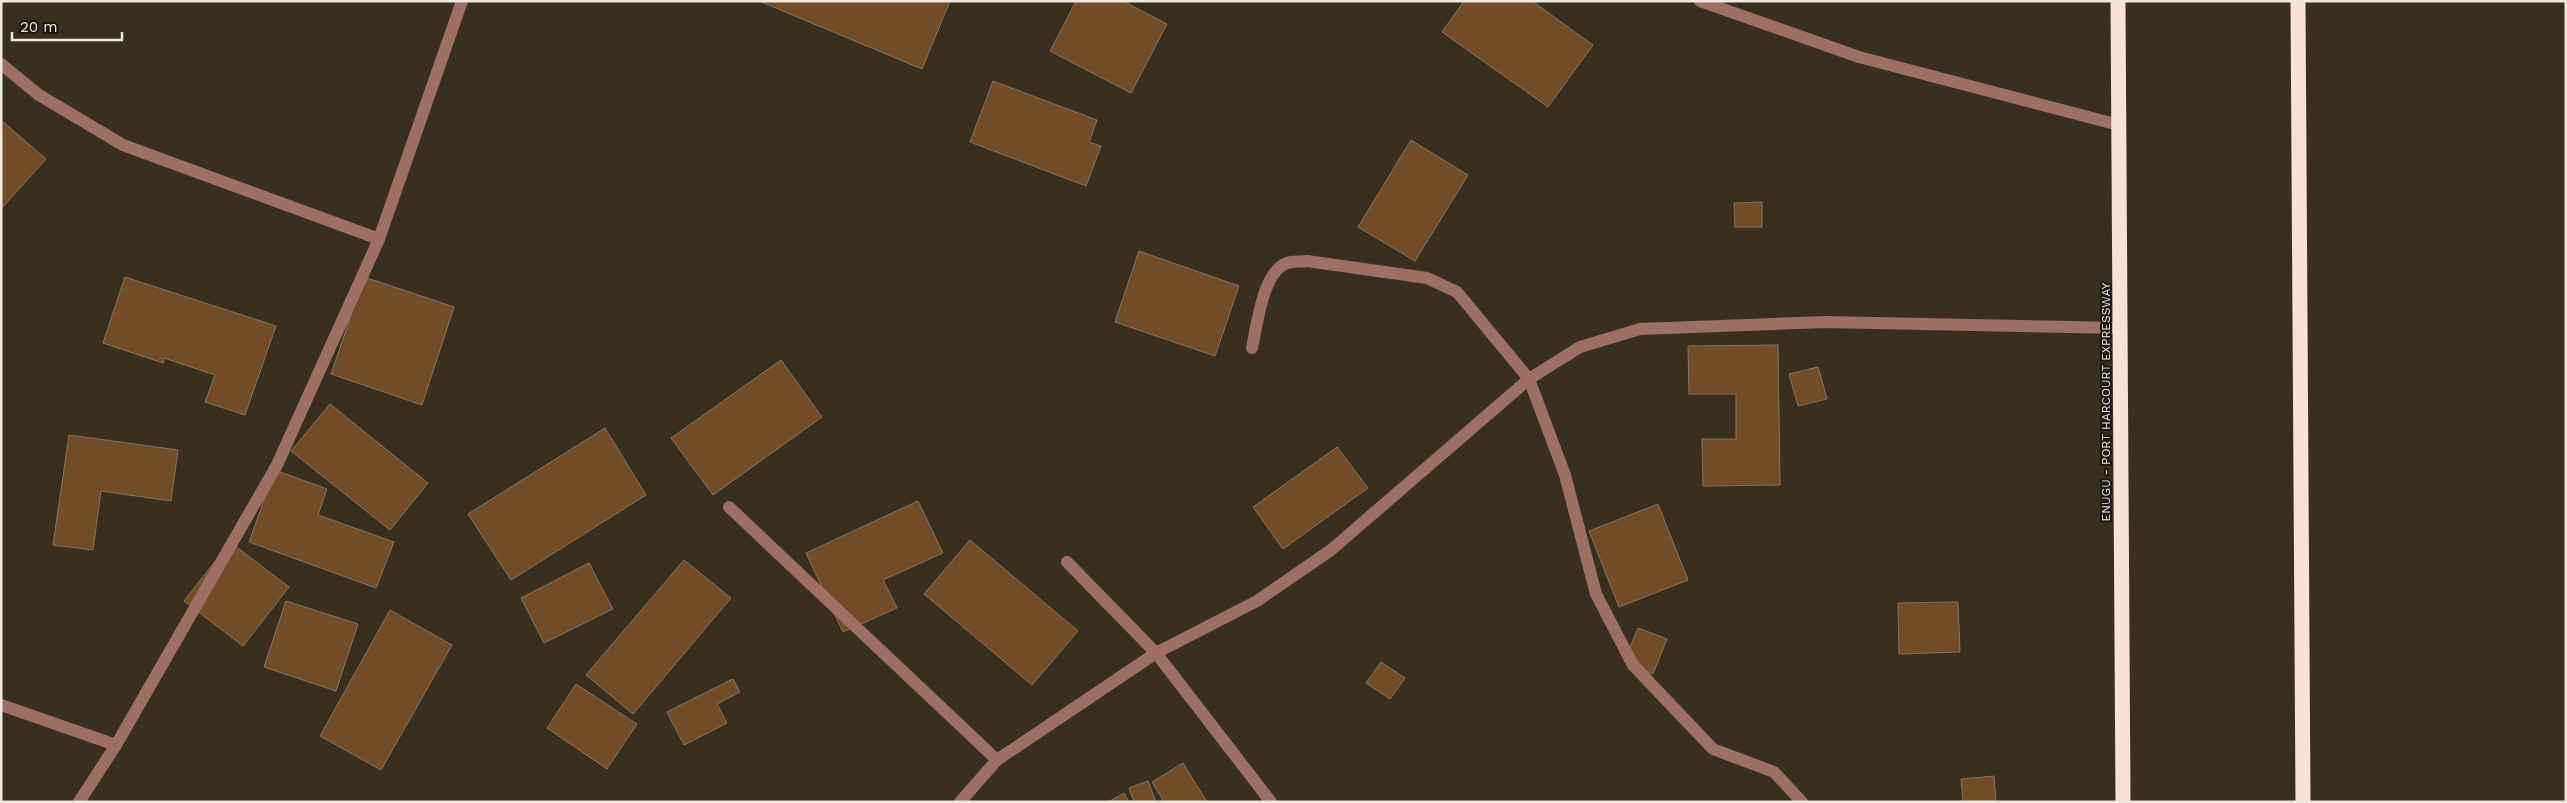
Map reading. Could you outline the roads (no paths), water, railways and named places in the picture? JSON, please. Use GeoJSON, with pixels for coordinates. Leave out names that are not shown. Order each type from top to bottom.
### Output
{"type":"FeatureCollection","features":[{"type":"Feature","properties":{"kind":"highway","name":"ENUGU - PORT HARCOURT EXPRESSWAY"},"geometry":{"type":"LineString","coordinates":[[2118,1],[2123,802]]}},
{"type":"Feature","properties":{"kind":"highway"},"geometry":{"type":"LineString","coordinates":[[2298,1],[2303,802]]}},
{"type":"Feature","properties":{"kind":"street"},"geometry":{"type":"LineString","coordinates":[[79,802],[116,745],[277,465],[379,239],[462,1]]}},
{"type":"Feature","properties":{"kind":"street"},"geometry":{"type":"LineString","coordinates":[[1700,1],[1859,57],[2119,125]]}},
{"type":"Feature","properties":{"kind":"street"},"geometry":{"type":"LineString","coordinates":[[1,64],[39,95],[123,145],[379,239]]}},
{"type":"Feature","properties":{"kind":"street"},"geometry":{"type":"LineString","coordinates":[[1252,348],[1266,286],[1274,272],[1287,263],[1307,261],[1427,278],[1457,292],[1529,379],[1565,475],[1596,594],[1633,665],[1713,749],[1774,772],[1802,802]]}},
{"type":"Feature","properties":{"kind":"street"},"geometry":{"type":"LineString","coordinates":[[960,802],[997,760],[1156,654],[1257,601],[1330,550],[1529,379],[1580,346],[1640,329],[1825,322],[2121,328]]}},
{"type":"Feature","properties":{"kind":"street"},"geometry":{"type":"LineString","coordinates":[[729,507],[997,760]]}},
{"type":"Feature","properties":{"kind":"street"},"geometry":{"type":"LineString","coordinates":[[1067,562],[1156,654],[1271,802]]}},
{"type":"Feature","properties":{"kind":"street"},"geometry":{"type":"LineString","coordinates":[[1,705],[116,745]]}}]}
